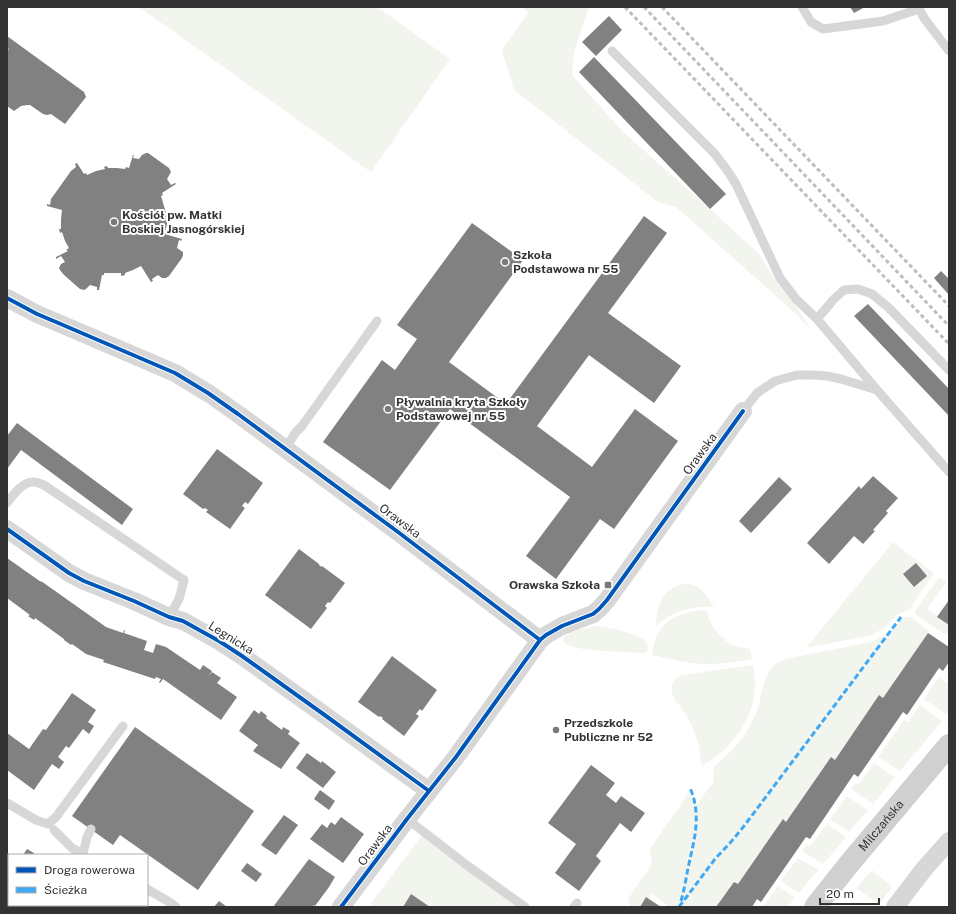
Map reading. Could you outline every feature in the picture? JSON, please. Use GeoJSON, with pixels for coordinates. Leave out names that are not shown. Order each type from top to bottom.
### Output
{"type":"FeatureCollection","features":[{"type":"Feature","properties":{"kind":"street","name":"Orawska"},"geometry":{"type":"LineString","coordinates":[[7,298],[37,314],[175,373],[208,393],[414,544],[540,640]]}},
{"type":"Feature","properties":{"kind":"street","name":"Orawska"},"geometry":{"type":"LineString","coordinates":[[341,907],[456,757],[540,640],[562,626],[588,616],[599,609],[607,600],[743,411]]}},
{"type":"Feature","properties":{"kind":"street","name":"Legnicka"},"geometry":{"type":"LineString","coordinates":[[7,529],[74,576],[101,589],[152,608],[169,617],[183,621],[219,641],[429,791]]}},
{"type":"Feature","properties":{"kind":"street","name":"Milczańska"},"geometry":{"type":"LineString","coordinates":[[820,905],[849,864],[949,745]]}},
{"type":"Feature","properties":{"kind":"street"},"geometry":{"type":"LineString","coordinates":[[895,907],[924,869],[949,841]]}},
{"type":"Feature","properties":{"kind":"lane"},"geometry":{"type":"LineString","coordinates":[[802,7],[811,22],[823,29],[883,21],[918,8],[949,51]]}},
{"type":"Feature","properties":{"kind":"lane"},"geometry":{"type":"LineString","coordinates":[[612,51],[714,153],[728,170],[743,198],[780,278],[796,299],[816,319],[949,472]]}},
{"type":"Feature","properties":{"kind":"lane"},"geometry":{"type":"LineString","coordinates":[[816,319],[844,290],[858,289],[872,294],[889,308],[949,370]]}},
{"type":"Feature","properties":{"kind":"lane"},"geometry":{"type":"LineString","coordinates":[[285,449],[378,321]]}},
{"type":"Feature","properties":{"kind":"lane","name":"Orawska"},"geometry":{"type":"LineString","coordinates":[[743,411],[757,393],[765,387],[775,381],[797,375],[827,376],[877,390]]}},
{"type":"Feature","properties":{"kind":"lane"},"geometry":{"type":"LineString","coordinates":[[7,503],[23,485],[33,481],[44,484],[184,580],[179,598],[169,617]]}},
{"type":"Feature","properties":{"kind":"lane"},"geometry":{"type":"LineString","coordinates":[[7,803],[36,820],[48,824],[56,817],[123,726]]}},
{"type":"Feature","properties":{"kind":"lane"},"geometry":{"type":"LineString","coordinates":[[407,819],[468,866],[525,907]]}},
{"type":"Feature","properties":{"kind":"lane"},"geometry":{"type":"LineString","coordinates":[[54,830],[72,848],[84,854],[87,837],[91,829]]}},
{"type":"Feature","properties":{"kind":"lane"},"geometry":{"type":"LineString","coordinates":[[148,890],[176,907]]}},
{"type":"Feature","properties":{"kind":"shaded area"},"geometry":{"type":"Polygon","coordinates":[[[139,7],[377,7],[450,59],[371,172],[139,7]]]}},
{"type":"Feature","properties":{"kind":"shaded area"},"geometry":{"type":"Polygon","coordinates":[[[522,7],[589,7],[574,52],[572,75],[622,131],[759,254],[780,287],[796,306],[811,330],[795,313],[676,207],[658,202],[514,90],[502,50],[528,13],[522,7]]]}},
{"type":"Feature","properties":{"kind":"shaded area"},"geometry":{"type":"Polygon","coordinates":[[[893,542],[934,573],[909,610],[898,614],[884,628],[872,635],[806,648],[893,542]]]}},
{"type":"Feature","properties":{"kind":"shaded area"},"geometry":{"type":"Polygon","coordinates":[[[939,577],[946,582],[927,609],[938,616],[937,618],[949,625],[949,631],[946,635],[915,614],[915,611],[939,577]]]}},
{"type":"Feature","properties":{"kind":"shaded area"},"geometry":{"type":"Polygon","coordinates":[[[691,584],[699,588],[706,594],[714,607],[698,607],[683,610],[669,616],[656,626],[657,611],[666,593],[677,586],[691,584]]]}},
{"type":"Feature","properties":{"kind":"shaded area"},"geometry":{"type":"Polygon","coordinates":[[[701,610],[707,611],[711,624],[725,640],[737,647],[750,649],[752,659],[719,664],[701,664],[652,655],[657,635],[667,622],[681,614],[701,610]]]}},
{"type":"Feature","properties":{"kind":"shaded area"},"geometry":{"type":"Polygon","coordinates":[[[905,617],[910,617],[929,631],[883,698],[879,696],[835,760],[830,758],[786,822],[783,819],[738,884],[734,882],[716,907],[667,907],[666,904],[652,894],[649,899],[646,897],[640,907],[631,907],[628,899],[652,864],[650,849],[688,794],[696,805],[713,783],[714,767],[737,744],[750,725],[759,705],[766,678],[773,666],[786,659],[871,642],[891,632],[905,617]]]}},
{"type":"Feature","properties":{"kind":"shaded area"},"geometry":{"type":"Polygon","coordinates":[[[595,626],[619,630],[637,636],[644,640],[648,646],[647,652],[588,650],[568,645],[563,641],[564,637],[574,631],[595,626]]]}},
{"type":"Feature","properties":{"kind":"shaded area"},"geometry":{"type":"Polygon","coordinates":[[[753,665],[755,681],[754,698],[742,729],[726,748],[701,766],[699,745],[692,725],[673,695],[672,686],[674,682],[682,675],[753,665]]]}},
{"type":"Feature","properties":{"kind":"shaded area"},"geometry":{"type":"Polygon","coordinates":[[[939,677],[949,684],[949,712],[947,715],[924,699],[939,677]]]}},
{"type":"Feature","properties":{"kind":"shaded area"},"geometry":{"type":"Polygon","coordinates":[[[920,705],[942,721],[900,771],[878,757],[904,720],[908,722],[920,705]]]}},
{"type":"Feature","properties":{"kind":"shaded area"},"geometry":{"type":"Polygon","coordinates":[[[874,763],[895,777],[873,804],[851,789],[856,783],[858,785],[874,763]]]}},
{"type":"Feature","properties":{"kind":"shaded area"},"geometry":{"type":"Polygon","coordinates":[[[847,796],[868,810],[849,832],[830,819],[847,796]]]}},
{"type":"Feature","properties":{"kind":"shaded area"},"geometry":{"type":"Polygon","coordinates":[[[827,824],[846,837],[823,864],[802,851],[807,844],[810,846],[827,824]]]}},
{"type":"Feature","properties":{"kind":"shaded area"},"geometry":{"type":"Polygon","coordinates":[[[422,835],[518,907],[430,907],[411,895],[403,907],[371,907],[371,903],[422,835]]]}},
{"type":"Feature","properties":{"kind":"shaded area"},"geometry":{"type":"Polygon","coordinates":[[[798,858],[818,870],[799,893],[781,881],[798,858]]]}},
{"type":"Feature","properties":{"kind":"shaded area"},"geometry":{"type":"Polygon","coordinates":[[[872,870],[892,888],[879,904],[856,888],[872,870]]]}},
{"type":"Feature","properties":{"kind":"shaded area"},"geometry":{"type":"Polygon","coordinates":[[[778,886],[795,898],[787,907],[763,907],[778,886]]]}},
{"type":"Feature","properties":{"kind":"building"},"geometry":{"type":"Polygon","coordinates":[[[850,7],[865,7],[854,13],[850,7]]]}},
{"type":"Feature","properties":{"kind":"building"},"geometry":{"type":"Polygon","coordinates":[[[609,16],[622,30],[596,56],[582,42],[609,16]]]}},
{"type":"Feature","properties":{"kind":"building"},"geometry":{"type":"Polygon","coordinates":[[[7,36],[84,92],[86,97],[65,124],[51,114],[43,114],[30,105],[21,106],[14,111],[7,106],[7,51],[9,49],[7,48],[7,36]]]}},
{"type":"Feature","properties":{"kind":"building"},"geometry":{"type":"Polygon","coordinates":[[[594,57],[726,194],[710,209],[579,72],[594,57]]]}},
{"type":"Feature","properties":{"kind":"building","name":"Kościół pw. Matki Boskiej Jasnogórskiej"},"geometry":{"type":"Polygon","coordinates":[[[146,153],[169,168],[171,172],[167,179],[171,185],[176,184],[162,193],[163,195],[161,196],[166,213],[169,212],[170,215],[167,216],[165,233],[182,239],[181,241],[179,240],[177,248],[183,252],[182,258],[166,278],[162,278],[158,275],[152,279],[153,281],[151,282],[141,266],[121,276],[121,273],[104,273],[104,275],[102,275],[99,290],[97,290],[97,287],[90,285],[84,290],[80,289],[64,275],[59,268],[61,264],[65,262],[61,256],[56,259],[56,257],[68,251],[66,250],[69,248],[62,232],[60,233],[59,229],[61,229],[62,210],[47,206],[47,204],[50,205],[51,199],[71,171],[76,167],[75,164],[77,163],[84,174],[86,173],[87,175],[105,169],[104,167],[107,166],[108,168],[129,168],[133,155],[133,158],[139,159],[146,153]]]}},
{"type":"Feature","properties":{"kind":"building"},"geometry":{"type":"Polygon","coordinates":[[[644,216],[667,233],[608,313],[681,366],[654,403],[589,355],[537,426],[592,467],[635,409],[678,441],[614,529],[600,519],[556,579],[526,556],[570,497],[450,409],[390,490],[323,442],[382,360],[395,370],[417,339],[397,325],[472,223],[523,260],[449,362],[506,404],[644,216]]]}},
{"type":"Feature","properties":{"kind":"building"},"geometry":{"type":"Polygon","coordinates":[[[941,271],[949,279],[949,295],[934,278],[941,271]]]}},
{"type":"Feature","properties":{"kind":"building"},"geometry":{"type":"Polygon","coordinates":[[[868,304],[949,389],[949,416],[854,316],[868,304]]]}},
{"type":"Feature","properties":{"kind":"building"},"geometry":{"type":"Polygon","coordinates":[[[17,423],[133,509],[122,525],[21,450],[7,469],[7,436],[17,423]]]}},
{"type":"Feature","properties":{"kind":"building"},"geometry":{"type":"Polygon","coordinates":[[[217,449],[263,483],[248,504],[245,502],[242,506],[245,508],[230,529],[206,512],[208,510],[205,508],[203,509],[183,494],[217,449]]]}},
{"type":"Feature","properties":{"kind":"building"},"geometry":{"type":"Polygon","coordinates":[[[873,476],[898,498],[886,511],[888,513],[873,530],[875,531],[863,544],[854,536],[829,564],[807,543],[859,486],[861,489],[873,476]]]}},
{"type":"Feature","properties":{"kind":"building"},"geometry":{"type":"Polygon","coordinates":[[[779,477],[792,489],[751,533],[739,521],[779,477]]]}},
{"type":"Feature","properties":{"kind":"building"},"geometry":{"type":"Polygon","coordinates":[[[299,549],[345,583],[330,603],[328,602],[325,606],[327,608],[311,629],[265,595],[299,549]]]}},
{"type":"Feature","properties":{"kind":"building"},"geometry":{"type":"Polygon","coordinates":[[[7,558],[106,627],[123,633],[125,630],[124,633],[147,641],[144,650],[153,653],[156,644],[166,647],[200,670],[203,665],[212,671],[208,677],[212,672],[221,678],[217,683],[237,697],[221,720],[163,679],[160,683],[159,682],[161,679],[156,677],[155,679],[103,662],[104,660],[86,654],[72,644],[71,645],[35,618],[34,620],[28,616],[30,615],[7,598],[7,558]]]}},
{"type":"Feature","properties":{"kind":"building"},"geometry":{"type":"Polygon","coordinates":[[[916,563],[927,576],[914,587],[903,574],[916,563]]]}},
{"type":"Feature","properties":{"kind":"building"},"geometry":{"type":"Polygon","coordinates":[[[949,600],[949,625],[937,617],[949,600]]]}},
{"type":"Feature","properties":{"kind":"building"},"geometry":{"type":"Polygon","coordinates":[[[928,633],[949,647],[949,662],[943,671],[939,668],[907,715],[903,712],[858,777],[854,774],[810,839],[806,837],[761,902],[757,899],[752,907],[716,907],[734,882],[738,884],[783,819],[786,822],[831,757],[835,760],[879,695],[883,698],[928,633]]]}},
{"type":"Feature","properties":{"kind":"building"},"geometry":{"type":"Polygon","coordinates":[[[392,656],[437,690],[422,711],[420,709],[416,714],[419,716],[404,736],[382,719],[383,718],[380,716],[379,717],[358,702],[392,656]]]}},
{"type":"Feature","properties":{"kind":"building"},"geometry":{"type":"Polygon","coordinates":[[[72,693],[96,710],[88,722],[94,726],[89,734],[83,729],[69,748],[66,746],[58,757],[64,762],[59,769],[52,764],[34,790],[7,770],[7,733],[29,749],[43,729],[46,730],[72,693]]]}},
{"type":"Feature","properties":{"kind":"building"},"geometry":{"type":"Polygon","coordinates":[[[254,710],[259,714],[261,711],[267,716],[266,718],[282,730],[283,727],[290,731],[288,734],[300,743],[281,769],[253,751],[258,745],[239,731],[254,710]]]}},
{"type":"Feature","properties":{"kind":"building"},"geometry":{"type":"Polygon","coordinates":[[[135,727],[254,811],[198,890],[120,835],[113,845],[72,816],[135,727]]]}},
{"type":"Feature","properties":{"kind":"building"},"geometry":{"type":"Polygon","coordinates":[[[307,753],[321,763],[322,761],[336,772],[323,788],[296,768],[307,753]]]}},
{"type":"Feature","properties":{"kind":"building"},"geometry":{"type":"Polygon","coordinates":[[[591,765],[615,783],[606,795],[616,803],[621,796],[645,813],[631,832],[620,823],[596,856],[601,861],[579,891],[555,873],[576,844],[548,823],[591,765]]]}},
{"type":"Feature","properties":{"kind":"building"},"geometry":{"type":"Polygon","coordinates":[[[320,790],[335,801],[329,810],[314,799],[320,790]]]}},
{"type":"Feature","properties":{"kind":"building"},"geometry":{"type":"Polygon","coordinates":[[[284,815],[298,825],[276,855],[261,845],[284,815]]]}},
{"type":"Feature","properties":{"kind":"building"},"geometry":{"type":"Polygon","coordinates":[[[341,817],[364,834],[343,863],[310,839],[322,824],[327,828],[331,822],[335,825],[341,817]]]}},
{"type":"Feature","properties":{"kind":"building"},"geometry":{"type":"Polygon","coordinates":[[[27,849],[34,853],[34,854],[24,854],[27,849]]]}},
{"type":"Feature","properties":{"kind":"building"},"geometry":{"type":"Polygon","coordinates":[[[309,859],[335,877],[315,906],[273,907],[309,859]]]}},
{"type":"Feature","properties":{"kind":"building"},"geometry":{"type":"Polygon","coordinates":[[[247,863],[262,874],[256,882],[241,871],[247,863]]]}},
{"type":"Feature","properties":{"kind":"building"},"geometry":{"type":"Polygon","coordinates":[[[7,875],[8,904],[7,903],[7,875]]]}},
{"type":"Feature","properties":{"kind":"building"},"geometry":{"type":"Polygon","coordinates":[[[411,894],[430,907],[403,907],[411,894]]]}},
{"type":"Feature","properties":{"kind":"building"},"geometry":{"type":"Polygon","coordinates":[[[646,897],[661,907],[640,907],[646,897]]]}},
{"type":"Feature","properties":{"kind":"building"},"geometry":{"type":"Polygon","coordinates":[[[219,901],[227,907],[214,907],[219,901]]]}},
{"type":"Feature","properties":{"kind":"building"},"geometry":{"type":"Polygon","coordinates":[[[12,906],[61,907],[14,907],[12,906]]]}},
{"type":"Feature","properties":{"kind":"railway"},"geometry":{"type":"LineString","coordinates":[[625,7],[949,344]]}},
{"type":"Feature","properties":{"kind":"railway"},"geometry":{"type":"LineString","coordinates":[[644,7],[949,326]]}},
{"type":"Feature","properties":{"kind":"railway"},"geometry":{"type":"LineString","coordinates":[[662,7],[949,306]]}},
{"type":"Feature","properties":{"kind":"marked path"},"geometry":{"type":"LineString","coordinates":[[679,907],[715,859],[741,830],[901,617]]}},
{"type":"Feature","properties":{"kind":"marked path"},"geometry":{"type":"LineString","coordinates":[[681,901],[696,828],[696,808],[690,788]]}},
{"type":"Feature","properties":{"kind":"cycle path"},"geometry":{"type":"LineString","coordinates":[[7,298],[37,314],[175,373],[208,393],[398,532],[540,640]]}},
{"type":"Feature","properties":{"kind":"cycle path"},"geometry":{"type":"LineString","coordinates":[[341,907],[456,757],[540,640],[562,626],[593,614],[607,600],[743,411]]}},
{"type":"Feature","properties":{"kind":"cycle path"},"geometry":{"type":"LineString","coordinates":[[7,529],[69,573],[84,581],[169,617],[183,621],[219,641],[429,791]]}},
{"type":"Feature","properties":{"kind":"place","name":"Kościół pw. Matki Boskiej Jasnogórskiej"},"geometry":{"type":"Point","coordinates":[114,222]}},
{"type":"Feature","properties":{"kind":"place","name":"Szkoła Podstawowa nr 55"},"geometry":{"type":"Point","coordinates":[505,262]}},
{"type":"Feature","properties":{"kind":"place","name":"Pływalnia kryta Szkoły Podstawowej nr 55"},"geometry":{"type":"Point","coordinates":[388,409]}},
{"type":"Feature","properties":{"kind":"place","name":"Orawska Szkoła"},"geometry":{"type":"Point","coordinates":[608,585]}},
{"type":"Feature","properties":{"kind":"place","name":"Przedszkole Publiczne nr 52"},"geometry":{"type":"Point","coordinates":[556,730]}}]}
